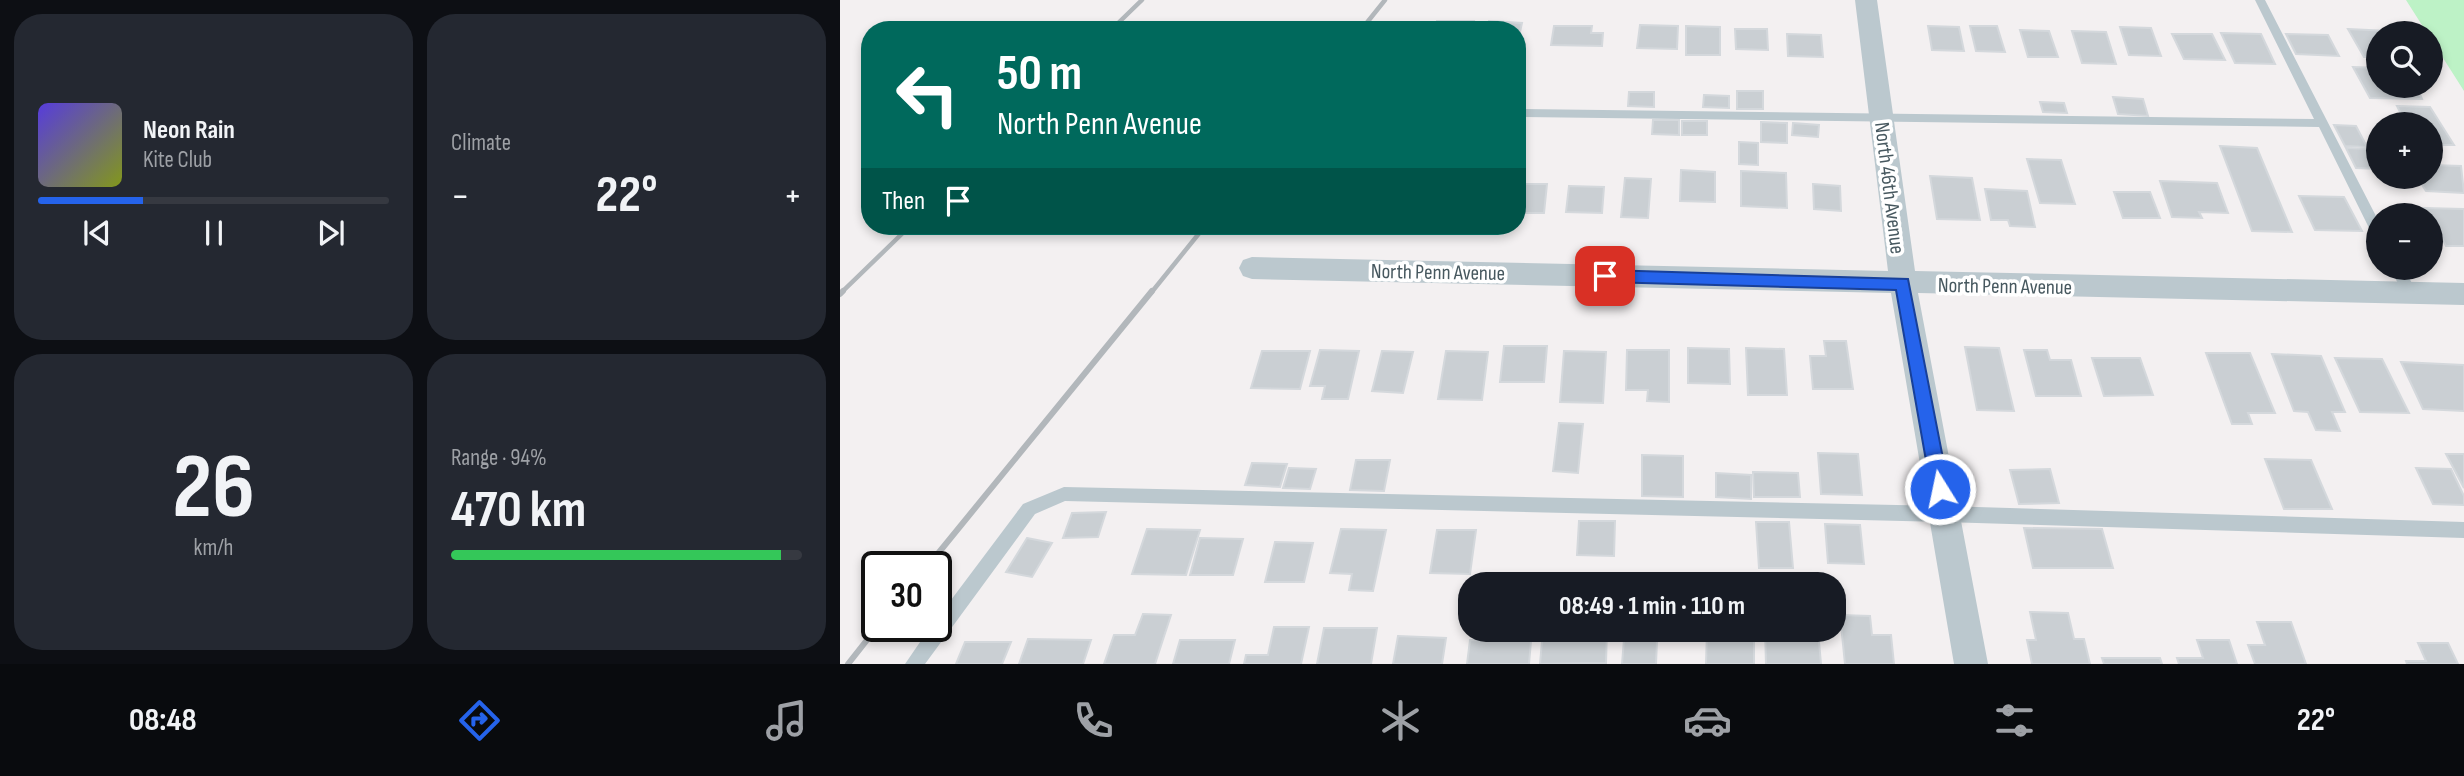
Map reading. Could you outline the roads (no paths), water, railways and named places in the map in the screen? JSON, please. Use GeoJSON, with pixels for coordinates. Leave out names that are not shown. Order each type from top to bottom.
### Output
{"type":"FeatureCollection","features":[{"type":"Feature","properties":{"kind":"street","name":"North 46th Avenue"},"geometry":{"type":"LineString","coordinates":[[1866,0],[1903,284],[1971,664]]}},
{"type":"Feature","properties":{"kind":"street","name":"North Penn Avenue"},"geometry":{"type":"LineString","coordinates":[[1252,268],[2464,295]]}},
{"type":"Feature","properties":{"kind":"lane"},"geometry":{"type":"LineString","coordinates":[[2260,0],[2366,209]]}},
{"type":"Feature","properties":{"kind":"lane"},"geometry":{"type":"LineString","coordinates":[[1526,113],[2322,123]]}},
{"type":"Feature","properties":{"kind":"lane"},"geometry":{"type":"LineString","coordinates":[[2403,280],[2410,293]]}},
{"type":"Feature","properties":{"kind":"lane"},"geometry":{"type":"LineString","coordinates":[[914,664],[1029,509],[1064,494],[1944,513],[2464,530]]}},
{"type":"Feature","properties":{"kind":"railway"},"geometry":{"type":"LineString","coordinates":[[1120,21],[1142,0]]}},
{"type":"Feature","properties":{"kind":"railway"},"geometry":{"type":"LineString","coordinates":[[1368,21],[1385,0]]}},
{"type":"Feature","properties":{"kind":"railway"},"geometry":{"type":"LineString","coordinates":[[841,293],[901,235]]}},
{"type":"Feature","properties":{"kind":"railway"},"geometry":{"type":"LineString","coordinates":[[1151,293],[1198,235]]}},
{"type":"Feature","properties":{"kind":"railway"},"geometry":{"type":"LineString","coordinates":[[940,551],[1152,291]]}},
{"type":"Feature","properties":{"kind":"railway"},"geometry":{"type":"LineString","coordinates":[[848,664],[865,642]]}}]}
